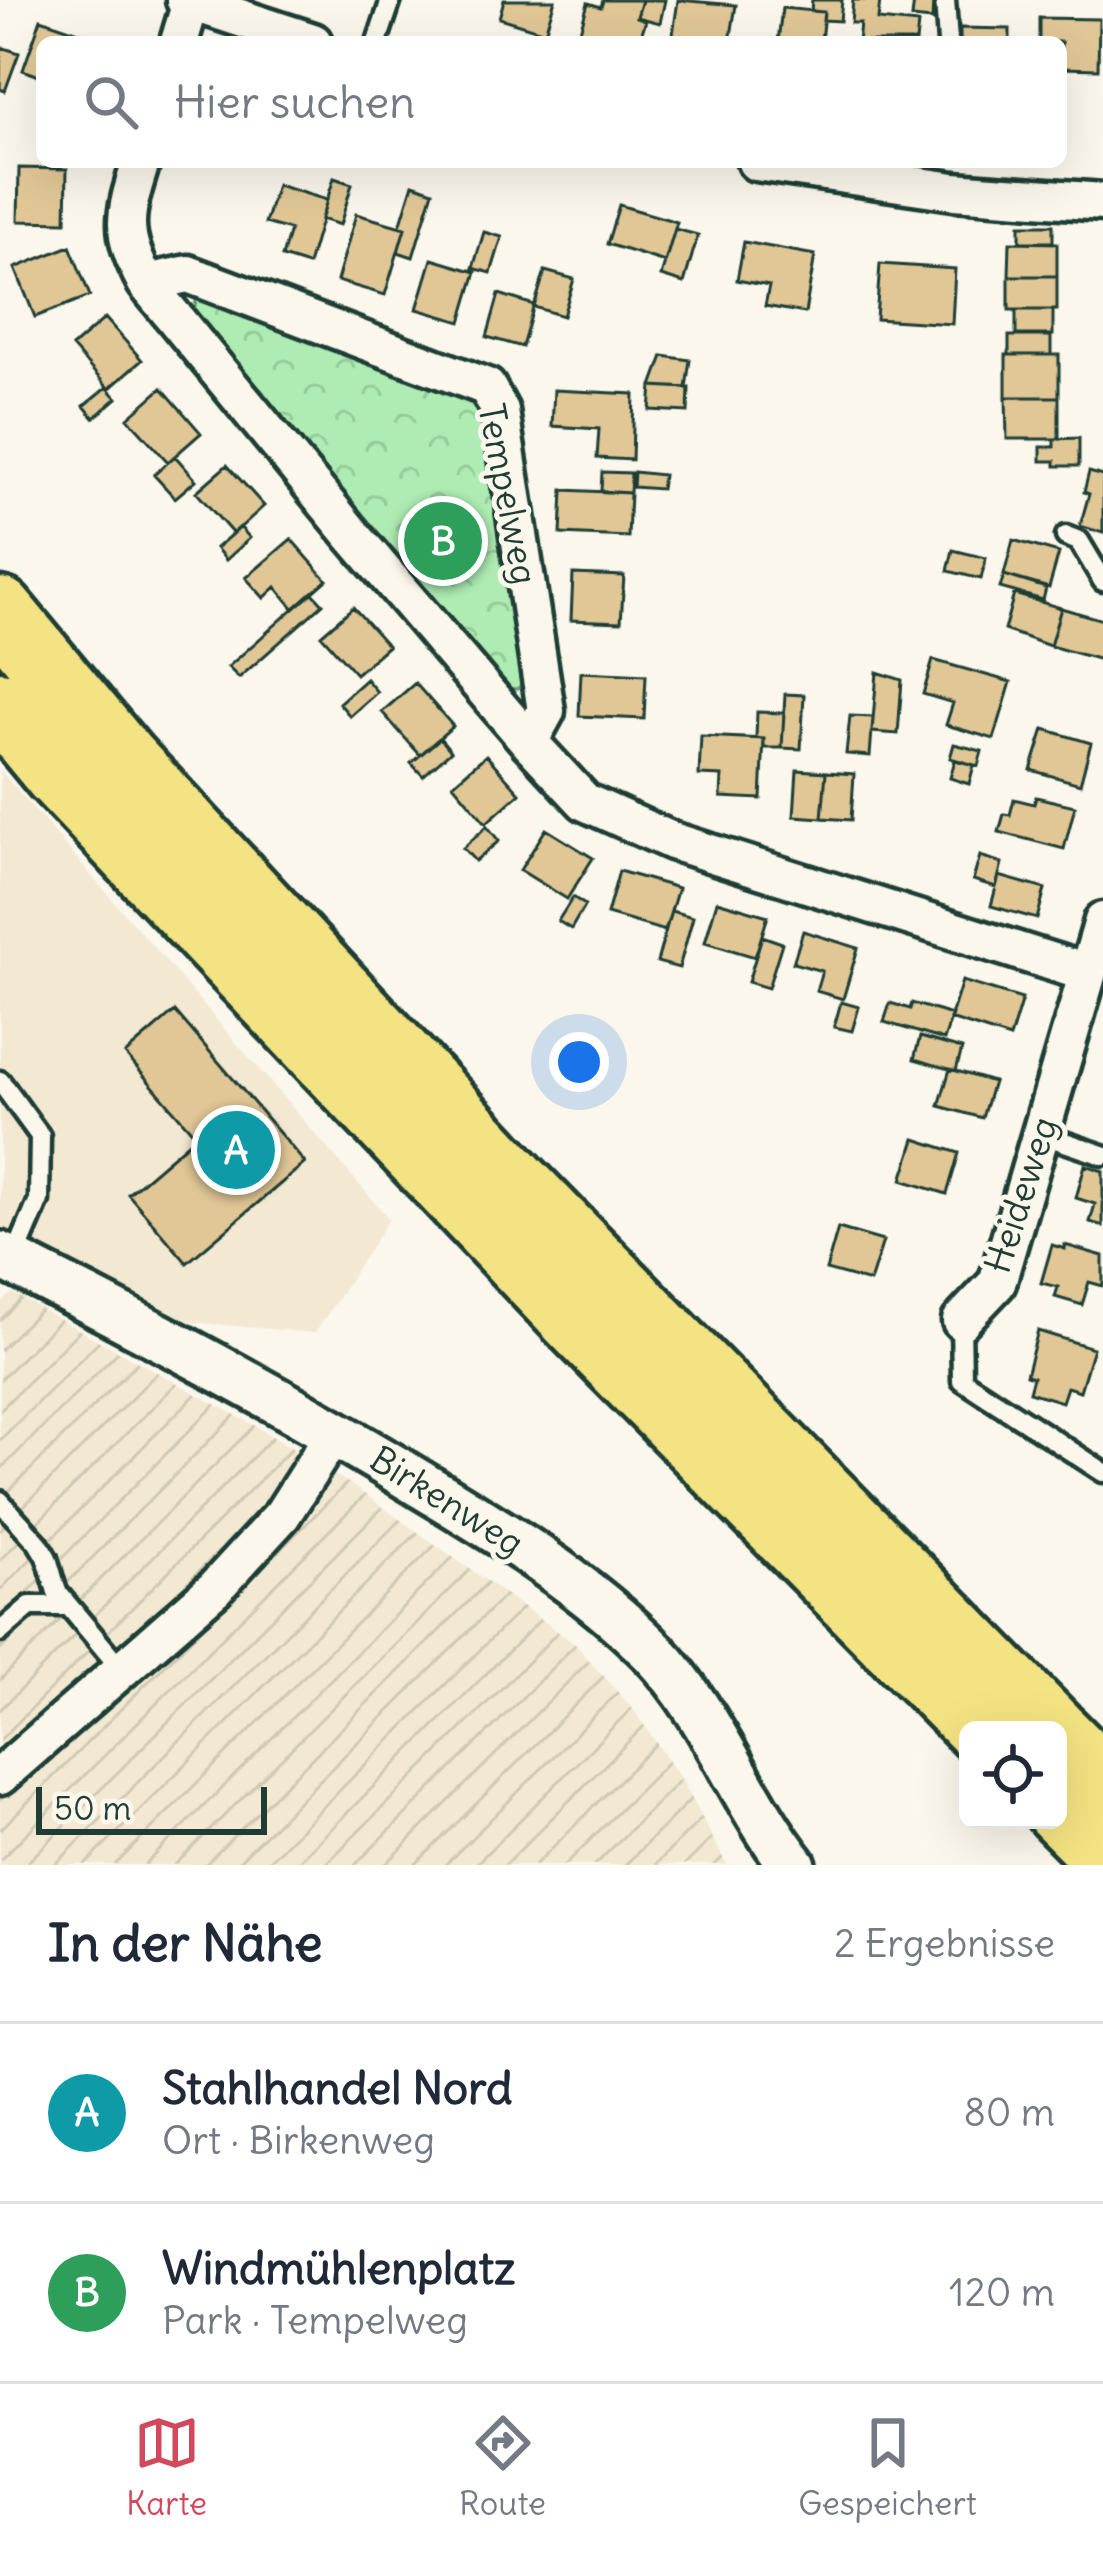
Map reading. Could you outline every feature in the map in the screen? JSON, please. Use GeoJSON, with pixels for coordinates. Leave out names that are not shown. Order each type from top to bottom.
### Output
{"type":"FeatureCollection","features":[{"type":"Feature","properties":{"kind":"highway"},"geometry":{"type":"LineString","coordinates":[[0,611],[124,760],[518,1184],[1045,1721]]}},
{"type":"Feature","properties":{"kind":"highway"},"geometry":{"type":"LineString","coordinates":[[0,705],[57,774],[576,1322],[971,1721]]}},
{"type":"Feature","properties":{"kind":"highway"},"geometry":{"type":"LineString","coordinates":[[1067,1743],[1103,1780]]}},
{"type":"Feature","properties":{"kind":"highway"},"geometry":{"type":"LineString","coordinates":[[1067,1818],[1103,1854]]}},
{"type":"Feature","properties":{"kind":"street"},"geometry":{"type":"LineString","coordinates":[[179,36],[188,1],[295,36]]}},
{"type":"Feature","properties":{"kind":"street"},"geometry":{"type":"LineString","coordinates":[[139,168],[126,208],[128,247],[146,283],[584,802],[672,841],[1097,946]]}},
{"type":"Feature","properties":{"kind":"street"},"geometry":{"type":"LineString","coordinates":[[810,168],[1103,202]]}},
{"type":"Feature","properties":{"kind":"street","name":"Tempelweg"},"geometry":{"type":"LineString","coordinates":[[146,283],[188,274],[488,387],[500,411],[546,711],[529,742]]}},
{"type":"Feature","properties":{"kind":"street","name":"Heideweg"},"geometry":{"type":"LineString","coordinates":[[961,1321],[997,1282],[1097,946]]}},
{"type":"Feature","properties":{"kind":"street","name":"Birkenweg"},"geometry":{"type":"LineString","coordinates":[[6,1258],[335,1432],[555,1569],[611,1612],[657,1656],[694,1706],[793,1865]]}},
{"type":"Feature","properties":{"kind":"street"},"geometry":{"type":"LineString","coordinates":[[0,1776],[215,1588],[282,1515],[335,1432]]}},
{"type":"Feature","properties":{"kind":"lane"},"geometry":{"type":"LineString","coordinates":[[379,36],[391,0]]}},
{"type":"Feature","properties":{"kind":"lane"},"geometry":{"type":"LineString","coordinates":[[945,0],[948,36]]}},
{"type":"Feature","properties":{"kind":"lane"},"geometry":{"type":"LineString","coordinates":[[1066,536],[1079,541],[1103,581]]}},
{"type":"Feature","properties":{"kind":"lane"},"geometry":{"type":"LineString","coordinates":[[0,1081],[40,1136],[39,1200],[6,1258]]}},
{"type":"Feature","properties":{"kind":"lane"},"geometry":{"type":"LineString","coordinates":[[1041,1134],[1103,1155]]}},
{"type":"Feature","properties":{"kind":"lane"},"geometry":{"type":"LineString","coordinates":[[961,1321],[962,1380],[1103,1472]]}},
{"type":"Feature","properties":{"kind":"lane"},"geometry":{"type":"LineString","coordinates":[[0,1501],[47,1558],[52,1583],[67,1606],[124,1671]]}},
{"type":"Feature","properties":{"kind":"lane"},"geometry":{"type":"LineString","coordinates":[[0,1632],[30,1606],[67,1606]]}},
{"type":"Feature","properties":{"kind":"shaded area"},"geometry":{"type":"Polygon","coordinates":[[[0,770],[389,1219],[315,1333],[191,1322],[0,1226],[0,770]]]}},
{"type":"Feature","properties":{"kind":"shaded area"},"geometry":{"type":"Polygon","coordinates":[[[12,1293],[259,1428],[353,1486],[574,1643],[633,1709],[683,1782],[727,1865],[0,1865],[0,1304],[12,1293]]]}},
{"type":"Feature","properties":{"kind":"green space"},"geometry":{"type":"Polygon","coordinates":[[[197,296],[474,393],[485,409],[524,684],[506,688],[193,316],[197,296]]]}},
{"type":"Feature","properties":{"kind":"building"},"geometry":{"type":"Polygon","coordinates":[[[504,0],[555,0],[545,32],[499,18],[504,0]]]}},
{"type":"Feature","properties":{"kind":"building"},"geometry":{"type":"Polygon","coordinates":[[[603,0],[642,0],[637,17],[646,20],[641,36],[578,36],[588,3],[601,7],[603,0]]]}},
{"type":"Feature","properties":{"kind":"building"},"geometry":{"type":"Polygon","coordinates":[[[642,0],[665,0],[660,23],[637,17],[642,0]]]}},
{"type":"Feature","properties":{"kind":"building"},"geometry":{"type":"Polygon","coordinates":[[[678,0],[736,5],[731,36],[673,36],[678,0]]]}},
{"type":"Feature","properties":{"kind":"building"},"geometry":{"type":"Polygon","coordinates":[[[812,0],[842,0],[840,21],[823,20],[824,12],[811,11],[812,0]]]}},
{"type":"Feature","properties":{"kind":"building"},"geometry":{"type":"Polygon","coordinates":[[[853,0],[880,0],[878,20],[918,24],[917,36],[859,36],[860,23],[851,23],[853,0]]]}},
{"type":"Feature","properties":{"kind":"building"},"geometry":{"type":"Polygon","coordinates":[[[914,0],[933,0],[932,20],[912,18],[914,0]]]}},
{"type":"Feature","properties":{"kind":"building"},"geometry":{"type":"Polygon","coordinates":[[[782,8],[824,12],[822,36],[779,36],[782,8]]]}},
{"type":"Feature","properties":{"kind":"building"},"geometry":{"type":"Polygon","coordinates":[[[1039,18],[1099,19],[1098,69],[1067,68],[1067,36],[1039,36],[1039,18]]]}},
{"type":"Feature","properties":{"kind":"building"},"geometry":{"type":"Polygon","coordinates":[[[41,19],[90,36],[36,36],[36,75],[23,70],[41,19]]]}},
{"type":"Feature","properties":{"kind":"building"},"geometry":{"type":"Polygon","coordinates":[[[960,28],[1010,29],[1010,36],[960,36],[960,28]]]}},
{"type":"Feature","properties":{"kind":"building"},"geometry":{"type":"Polygon","coordinates":[[[1,47],[19,53],[5,91],[0,89],[1,47]]]}},
{"type":"Feature","properties":{"kind":"building"},"geometry":{"type":"Polygon","coordinates":[[[19,168],[67,169],[66,222],[18,221],[19,168]]]}},
{"type":"Feature","properties":{"kind":"building"},"geometry":{"type":"Polygon","coordinates":[[[334,178],[352,184],[340,225],[321,219],[334,178]]]}},
{"type":"Feature","properties":{"kind":"building"},"geometry":{"type":"Polygon","coordinates":[[[413,184],[433,191],[413,257],[398,252],[405,228],[400,226],[413,184]]]}},
{"type":"Feature","properties":{"kind":"building"},"geometry":{"type":"Polygon","coordinates":[[[277,185],[327,200],[308,265],[282,257],[290,230],[265,223],[277,185]]]}},
{"type":"Feature","properties":{"kind":"building"},"geometry":{"type":"Polygon","coordinates":[[[619,205],[677,222],[665,262],[607,244],[619,205]]]}},
{"type":"Feature","properties":{"kind":"building"},"geometry":{"type":"Polygon","coordinates":[[[356,214],[405,228],[385,295],[337,281],[356,214]]]}},
{"type":"Feature","properties":{"kind":"building"},"geometry":{"type":"Polygon","coordinates":[[[1020,225],[1053,225],[1053,242],[1020,242],[1020,225]]]}},
{"type":"Feature","properties":{"kind":"building"},"geometry":{"type":"Polygon","coordinates":[[[675,229],[698,235],[684,283],[661,276],[675,229]]]}},
{"type":"Feature","properties":{"kind":"building"},"geometry":{"type":"Polygon","coordinates":[[[484,232],[502,237],[491,273],[473,268],[484,232]]]}},
{"type":"Feature","properties":{"kind":"building"},"geometry":{"type":"Polygon","coordinates":[[[744,242],[815,255],[805,313],[765,306],[769,286],[737,280],[744,242]]]}},
{"type":"Feature","properties":{"kind":"building"},"geometry":{"type":"Polygon","coordinates":[[[1010,242],[1057,243],[1057,276],[1009,276],[1010,242]]]}},
{"type":"Feature","properties":{"kind":"building"},"geometry":{"type":"Polygon","coordinates":[[[70,246],[90,296],[35,317],[15,268],[70,246]]]}},
{"type":"Feature","properties":{"kind":"building"},"geometry":{"type":"Polygon","coordinates":[[[432,259],[476,272],[461,322],[417,309],[432,259]]]}},
{"type":"Feature","properties":{"kind":"building"},"geometry":{"type":"Polygon","coordinates":[[[880,264],[955,269],[952,324],[876,319],[880,264]]]}},
{"type":"Feature","properties":{"kind":"building"},"geometry":{"type":"Polygon","coordinates":[[[545,271],[574,279],[563,316],[534,307],[545,271]]]}},
{"type":"Feature","properties":{"kind":"building"},"geometry":{"type":"Polygon","coordinates":[[[1009,276],[1057,276],[1057,310],[1009,310],[1009,276]]]}},
{"type":"Feature","properties":{"kind":"building"},"geometry":{"type":"Polygon","coordinates":[[[499,294],[534,305],[522,347],[487,337],[499,294]]]}},
{"type":"Feature","properties":{"kind":"building"},"geometry":{"type":"Polygon","coordinates":[[[1016,310],[1053,310],[1053,335],[1016,335],[1016,310]]]}},
{"type":"Feature","properties":{"kind":"building"},"geometry":{"type":"Polygon","coordinates":[[[105,318],[142,360],[109,389],[72,347],[105,318]]]}},
{"type":"Feature","properties":{"kind":"building"},"geometry":{"type":"Polygon","coordinates":[[[1009,336],[1051,336],[1051,355],[1009,355],[1009,336]]]}},
{"type":"Feature","properties":{"kind":"building"},"geometry":{"type":"Polygon","coordinates":[[[1006,355],[1059,355],[1059,397],[1006,397],[1006,355]]]}},
{"type":"Feature","properties":{"kind":"building"},"geometry":{"type":"Polygon","coordinates":[[[663,356],[690,360],[686,388],[652,386],[663,356]]]}},
{"type":"Feature","properties":{"kind":"building"},"geometry":{"type":"Polygon","coordinates":[[[652,386],[689,388],[688,412],[650,410],[652,386]]]}},
{"type":"Feature","properties":{"kind":"building"},"geometry":{"type":"Polygon","coordinates":[[[107,387],[117,398],[94,418],[84,406],[107,387]]]}},
{"type":"Feature","properties":{"kind":"building"},"geometry":{"type":"Polygon","coordinates":[[[162,388],[201,433],[168,462],[128,418],[162,388]]]}},
{"type":"Feature","properties":{"kind":"building"},"geometry":{"type":"Polygon","coordinates":[[[554,390],[634,394],[632,460],[597,458],[599,429],[552,426],[554,390]]]}},
{"type":"Feature","properties":{"kind":"building"},"geometry":{"type":"Polygon","coordinates":[[[1006,397],[1059,397],[1059,439],[1007,439],[1006,397]]]}},
{"type":"Feature","properties":{"kind":"building"},"geometry":{"type":"Polygon","coordinates":[[[1079,438],[1079,466],[1041,461],[1041,447],[1054,447],[1054,439],[1079,438]]]}},
{"type":"Feature","properties":{"kind":"building"},"geometry":{"type":"Polygon","coordinates":[[[175,456],[196,480],[175,498],[154,475],[175,456]]]}},
{"type":"Feature","properties":{"kind":"building"},"geometry":{"type":"Polygon","coordinates":[[[227,465],[264,506],[233,534],[196,492],[227,465]]]}},
{"type":"Feature","properties":{"kind":"building"},"geometry":{"type":"Polygon","coordinates":[[[602,472],[631,473],[630,493],[601,491],[602,472]]]}},
{"type":"Feature","properties":{"kind":"building"},"geometry":{"type":"Polygon","coordinates":[[[634,472],[663,475],[661,489],[633,487],[634,472]]]}},
{"type":"Feature","properties":{"kind":"building"},"geometry":{"type":"Polygon","coordinates":[[[1089,472],[1103,476],[1103,533],[1080,526],[1089,494],[1084,492],[1089,472]]]}},
{"type":"Feature","properties":{"kind":"building"},"geometry":{"type":"Polygon","coordinates":[[[563,490],[630,493],[628,537],[561,534],[563,490]]]}},
{"type":"Feature","properties":{"kind":"building"},"geometry":{"type":"Polygon","coordinates":[[[240,527],[250,538],[226,560],[216,548],[240,527]]]}},
{"type":"Feature","properties":{"kind":"building"},"geometry":{"type":"Polygon","coordinates":[[[291,539],[327,580],[294,609],[276,587],[264,598],[246,578],[291,539]]]}},
{"type":"Feature","properties":{"kind":"building"},"geometry":{"type":"Polygon","coordinates":[[[1013,540],[1059,553],[1049,588],[1004,575],[1013,540]]]}},
{"type":"Feature","properties":{"kind":"building"},"geometry":{"type":"Polygon","coordinates":[[[953,550],[986,558],[981,579],[948,571],[953,550]]]}},
{"type":"Feature","properties":{"kind":"building"},"geometry":{"type":"Polygon","coordinates":[[[573,574],[624,576],[621,622],[571,620],[573,574]]]}},
{"type":"Feature","properties":{"kind":"building"},"geometry":{"type":"Polygon","coordinates":[[[1004,575],[1046,588],[1043,600],[1000,588],[1004,575]]]}},
{"type":"Feature","properties":{"kind":"building"},"geometry":{"type":"Polygon","coordinates":[[[312,592],[323,604],[239,678],[228,667],[312,592]]]}},
{"type":"Feature","properties":{"kind":"building"},"geometry":{"type":"Polygon","coordinates":[[[1014,594],[1061,608],[1050,646],[1004,630],[1014,594]]]}},
{"type":"Feature","properties":{"kind":"building"},"geometry":{"type":"Polygon","coordinates":[[[353,607],[388,646],[356,674],[321,635],[353,607]]]}},
{"type":"Feature","properties":{"kind":"building"},"geometry":{"type":"Polygon","coordinates":[[[1061,608],[1103,620],[1101,660],[1050,646],[1061,608]]]}},
{"type":"Feature","properties":{"kind":"building"},"geometry":{"type":"Polygon","coordinates":[[[933,660],[1011,682],[994,739],[946,725],[953,703],[923,694],[933,660]]]}},
{"type":"Feature","properties":{"kind":"building"},"geometry":{"type":"Polygon","coordinates":[[[581,672],[646,675],[644,719],[579,716],[581,672]]]}},
{"type":"Feature","properties":{"kind":"building"},"geometry":{"type":"Polygon","coordinates":[[[877,672],[902,680],[898,734],[872,732],[877,672]]]}},
{"type":"Feature","properties":{"kind":"building"},"geometry":{"type":"Polygon","coordinates":[[[366,679],[377,692],[350,716],[339,703],[366,679]]]}},
{"type":"Feature","properties":{"kind":"building"},"geometry":{"type":"Polygon","coordinates":[[[415,683],[453,726],[420,755],[382,712],[415,683]]]}},
{"type":"Feature","properties":{"kind":"building"},"geometry":{"type":"Polygon","coordinates":[[[785,694],[804,695],[801,749],[782,748],[785,694]]]}},
{"type":"Feature","properties":{"kind":"building"},"geometry":{"type":"Polygon","coordinates":[[[757,712],[784,713],[782,748],[764,748],[764,739],[756,738],[757,712]]]}},
{"type":"Feature","properties":{"kind":"building"},"geometry":{"type":"Polygon","coordinates":[[[850,716],[873,717],[870,756],[846,754],[850,716]]]}},
{"type":"Feature","properties":{"kind":"building"},"geometry":{"type":"Polygon","coordinates":[[[1044,729],[1091,743],[1080,784],[1031,770],[1044,729]]]}},
{"type":"Feature","properties":{"kind":"building"},"geometry":{"type":"Polygon","coordinates":[[[701,736],[764,739],[761,799],[721,797],[722,776],[699,775],[701,736]]]}},
{"type":"Feature","properties":{"kind":"building"},"geometry":{"type":"Polygon","coordinates":[[[440,738],[451,751],[423,776],[411,763],[440,738]]]}},
{"type":"Feature","properties":{"kind":"building"},"geometry":{"type":"Polygon","coordinates":[[[954,744],[982,751],[978,766],[950,758],[954,744]]]}},
{"type":"Feature","properties":{"kind":"building"},"geometry":{"type":"Polygon","coordinates":[[[486,755],[520,793],[486,823],[453,784],[486,755]]]}},
{"type":"Feature","properties":{"kind":"building"},"geometry":{"type":"Polygon","coordinates":[[[955,760],[974,765],[969,784],[950,778],[955,760]]]}},
{"type":"Feature","properties":{"kind":"building"},"geometry":{"type":"Polygon","coordinates":[[[797,770],[826,772],[822,818],[794,816],[797,770]]]}},
{"type":"Feature","properties":{"kind":"building"},"geometry":{"type":"Polygon","coordinates":[[[826,772],[854,774],[851,820],[822,818],[826,772]]]}},
{"type":"Feature","properties":{"kind":"building"},"geometry":{"type":"Polygon","coordinates":[[[1036,797],[1075,806],[1064,849],[999,832],[1014,799],[1034,804],[1036,797]]]}},
{"type":"Feature","properties":{"kind":"building"},"geometry":{"type":"Polygon","coordinates":[[[487,826],[499,841],[475,861],[463,848],[487,826]]]}},
{"type":"Feature","properties":{"kind":"building"},"geometry":{"type":"Polygon","coordinates":[[[546,829],[593,858],[567,899],[520,870],[546,829]]]}},
{"type":"Feature","properties":{"kind":"building"},"geometry":{"type":"Polygon","coordinates":[[[980,856],[1002,863],[996,887],[973,880],[980,856]]]}},
{"type":"Feature","properties":{"kind":"building"},"geometry":{"type":"Polygon","coordinates":[[[619,871],[678,888],[665,931],[607,914],[619,871]]]}},
{"type":"Feature","properties":{"kind":"building"},"geometry":{"type":"Polygon","coordinates":[[[999,876],[1045,889],[1037,919],[991,906],[999,876]]]}},
{"type":"Feature","properties":{"kind":"building"},"geometry":{"type":"Polygon","coordinates":[[[573,897],[585,905],[571,929],[558,921],[573,897]]]}},
{"type":"Feature","properties":{"kind":"building"},"geometry":{"type":"Polygon","coordinates":[[[717,901],[768,916],[755,957],[705,942],[717,901]]]}},
{"type":"Feature","properties":{"kind":"building"},"geometry":{"type":"Polygon","coordinates":[[[671,911],[693,917],[679,968],[657,962],[671,911]]]}},
{"type":"Feature","properties":{"kind":"building"},"geometry":{"type":"Polygon","coordinates":[[[803,931],[858,948],[843,999],[816,991],[822,971],[793,963],[803,931]]]}},
{"type":"Feature","properties":{"kind":"building"},"geometry":{"type":"Polygon","coordinates":[[[762,936],[782,943],[768,988],[748,982],[762,936]]]}},
{"type":"Feature","properties":{"kind":"building"},"geometry":{"type":"Polygon","coordinates":[[[962,981],[1022,999],[1010,1038],[950,1019],[962,981]]]}},
{"type":"Feature","properties":{"kind":"building"},"geometry":{"type":"Polygon","coordinates":[[[841,1002],[859,1007],[852,1031],[834,1027],[841,1002]]]}},
{"type":"Feature","properties":{"kind":"building"},"geometry":{"type":"Polygon","coordinates":[[[890,1003],[910,1009],[912,1003],[952,1015],[944,1040],[884,1022],[890,1003]]]}},
{"type":"Feature","properties":{"kind":"building"},"geometry":{"type":"Polygon","coordinates":[[[175,1011],[305,1163],[187,1263],[128,1194],[196,1136],[125,1054],[175,1011]]]}},
{"type":"Feature","properties":{"kind":"building"},"geometry":{"type":"Polygon","coordinates":[[[920,1037],[962,1049],[956,1071],[914,1059],[920,1037]]]}},
{"type":"Feature","properties":{"kind":"building"},"geometry":{"type":"Polygon","coordinates":[[[950,1069],[993,1082],[982,1118],[939,1106],[950,1069]]]}},
{"type":"Feature","properties":{"kind":"building"},"geometry":{"type":"Polygon","coordinates":[[[915,1139],[959,1153],[947,1194],[902,1180],[915,1139]]]}},
{"type":"Feature","properties":{"kind":"building"},"geometry":{"type":"Polygon","coordinates":[[[1085,1165],[1103,1171],[1103,1226],[1090,1222],[1095,1204],[1076,1198],[1085,1165]]]}},
{"type":"Feature","properties":{"kind":"building"},"geometry":{"type":"Polygon","coordinates":[[[838,1228],[883,1241],[870,1282],[826,1270],[838,1228]]]}},
{"type":"Feature","properties":{"kind":"building"},"geometry":{"type":"Polygon","coordinates":[[[1052,1245],[1103,1256],[1103,1286],[1089,1282],[1082,1305],[1055,1297],[1058,1287],[1041,1283],[1052,1245]]]}},
{"type":"Feature","properties":{"kind":"building"},"geometry":{"type":"Polygon","coordinates":[[[1038,1331],[1093,1348],[1080,1391],[1067,1387],[1062,1402],[1029,1392],[1033,1377],[1026,1375],[1038,1331]]]}},
{"type":"Feature","properties":{"kind":"place","name":"Windmühlenplatz"},"geometry":{"type":"Point","coordinates":[443,541]}},
{"type":"Feature","properties":{"kind":"place","name":"Stahlhandel Nord"},"geometry":{"type":"Point","coordinates":[236,1150]}}]}
